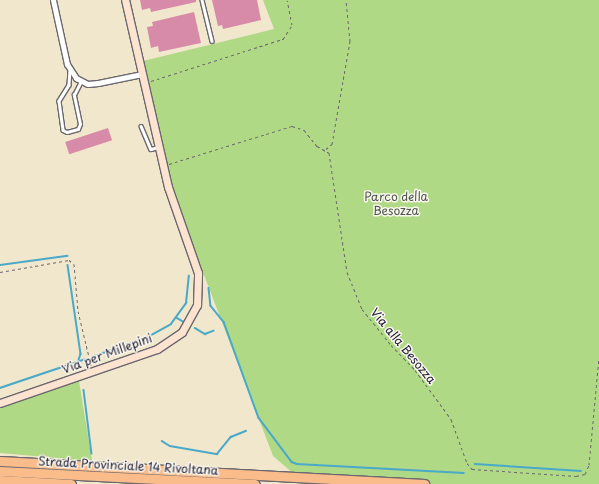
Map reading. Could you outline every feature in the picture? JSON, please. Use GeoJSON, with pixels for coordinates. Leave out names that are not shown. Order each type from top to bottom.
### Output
{"type":"FeatureCollection","features":[{"type":"Feature","properties":{"kind":"highway"},"geometry":{"type":"LineString","coordinates":[[0,461],[424,484]]}},
{"type":"Feature","properties":{"kind":"highway","name":"Strada Provinciale 14 Rivoltana"},"geometry":{"type":"LineString","coordinates":[[0,471],[255,484]]}},
{"type":"Feature","properties":{"kind":"highway","name":"Strada Provinciale 14 Rivoltana"},"geometry":{"type":"LineString","coordinates":[[0,480],[71,484]]}},
{"type":"Feature","properties":{"kind":"street"},"geometry":{"type":"LineString","coordinates":[[53,0],[70,70],[81,81],[98,83],[142,74]]}},
{"type":"Feature","properties":{"kind":"street","name":"Via per Millepini"},"geometry":{"type":"LineString","coordinates":[[0,402],[93,372],[151,351],[170,342],[186,327],[196,308],[200,289],[198,273],[162,163],[125,0]]}},
{"type":"Feature","properties":{"kind":"lane"},"geometry":{"type":"LineString","coordinates":[[202,0],[212,41]]}},
{"type":"Feature","properties":{"kind":"lane"},"geometry":{"type":"LineString","coordinates":[[70,70],[69,85],[59,101],[63,130],[66,132],[78,129],[80,124],[74,96],[81,81]]}},
{"type":"Feature","properties":{"kind":"lane"},"geometry":{"type":"LineString","coordinates":[[141,126],[151,149],[158,147]]}},
{"type":"Feature","properties":{"kind":"path"},"geometry":{"type":"LineString","coordinates":[[151,80],[283,39],[292,25],[287,0]]}},
{"type":"Feature","properties":{"kind":"path"},"geometry":{"type":"LineString","coordinates":[[325,150],[332,144],[350,42],[346,0]]}},
{"type":"Feature","properties":{"kind":"path","name":"Via alla Besozza"},"geometry":{"type":"LineString","coordinates":[[162,163],[292,126],[304,130],[317,146],[325,150],[330,156],[347,272],[362,309],[391,345],[415,370],[451,419],[468,467],[474,470],[576,476],[585,474],[589,465],[599,357]]}},
{"type":"Feature","properties":{"kind":"path"},"geometry":{"type":"LineString","coordinates":[[0,272],[69,260],[74,264],[78,310],[87,354],[93,372]]}},
{"type":"Feature","properties":{"kind":"green space","name":"Parco della Besozza"},"geometry":{"type":"Polygon","coordinates":[[[263,0],[599,0],[599,484],[350,484],[293,473],[273,456],[166,175],[139,62],[274,29],[263,0]]]}},
{"type":"Feature","properties":{"kind":"green space"},"geometry":{"type":"Polygon","coordinates":[[[79,381],[92,461],[0,453],[0,406],[79,381]]]}},
{"type":"Feature","properties":{"kind":"building"},"geometry":{"type":"Polygon","coordinates":[[[140,0],[196,0],[196,2],[151,12],[150,8],[142,10],[140,0]]]}},
{"type":"Feature","properties":{"kind":"building"},"geometry":{"type":"Polygon","coordinates":[[[212,0],[257,0],[261,20],[223,29],[222,25],[218,26],[212,0]]]}},
{"type":"Feature","properties":{"kind":"building"},"geometry":{"type":"Polygon","coordinates":[[[194,12],[201,43],[159,52],[158,46],[151,48],[147,27],[153,26],[152,22],[194,12]]]}},
{"type":"Feature","properties":{"kind":"building"},"geometry":{"type":"Polygon","coordinates":[[[108,128],[112,140],[69,154],[65,142],[108,128]]]}},
{"type":"Feature","properties":{"kind":"waterway"},"geometry":{"type":"LineString","coordinates":[[0,265],[67,256]]}},
{"type":"Feature","properties":{"kind":"waterway"},"geometry":{"type":"LineString","coordinates":[[68,265],[81,354],[79,360]]}},
{"type":"Feature","properties":{"kind":"waterway"},"geometry":{"type":"LineString","coordinates":[[92,357],[148,337],[171,324],[186,303],[189,276]]}},
{"type":"Feature","properties":{"kind":"waterway"},"geometry":{"type":"LineString","coordinates":[[209,288],[211,306],[224,322],[259,418],[292,462],[297,464],[464,473]]}},
{"type":"Feature","properties":{"kind":"waterway"},"geometry":{"type":"LineString","coordinates":[[177,318],[184,322]]}},
{"type":"Feature","properties":{"kind":"waterway"},"geometry":{"type":"LineString","coordinates":[[195,328],[205,334],[213,331]]}},
{"type":"Feature","properties":{"kind":"waterway"},"geometry":{"type":"LineString","coordinates":[[0,388],[86,359]]}},
{"type":"Feature","properties":{"kind":"waterway"},"geometry":{"type":"LineString","coordinates":[[84,390],[92,454]]}},
{"type":"Feature","properties":{"kind":"waterway"},"geometry":{"type":"LineString","coordinates":[[162,441],[170,446],[217,454],[231,437],[246,431]]}},
{"type":"Feature","properties":{"kind":"waterway"},"geometry":{"type":"LineString","coordinates":[[475,464],[581,471]]}}]}
